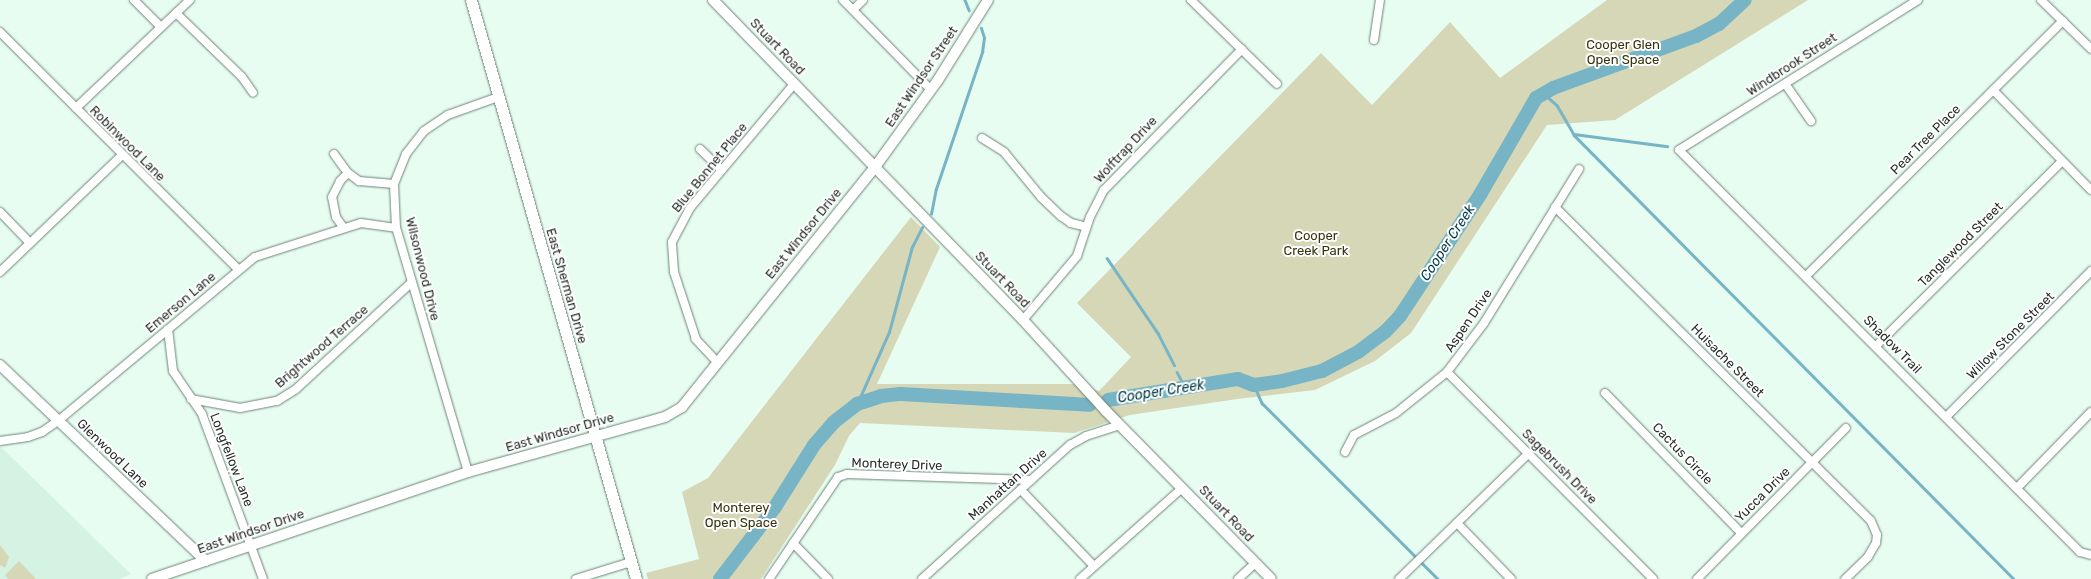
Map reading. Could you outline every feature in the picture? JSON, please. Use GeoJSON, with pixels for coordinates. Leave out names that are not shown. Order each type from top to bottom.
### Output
{"type":"FeatureCollection","features":[{"type":"Feature","properties":{"kind":"main road","name":"East Sherman Drive"},"geometry":{"type":"LineString","coordinates":[[471,0],[636,579]]}},
{"type":"Feature","properties":{"kind":"street"},"geometry":{"type":"LineString","coordinates":[[134,0],[161,27]]}},
{"type":"Feature","properties":{"kind":"street"},"geometry":{"type":"LineString","coordinates":[[76,108],[190,0]]}},
{"type":"Feature","properties":{"kind":"street","name":"Stuart Road"},"geometry":{"type":"LineString","coordinates":[[713,0],[1023,320],[1120,425],[1271,579]]}},
{"type":"Feature","properties":{"kind":"street"},"geometry":{"type":"LineString","coordinates":[[843,0],[931,90]]}},
{"type":"Feature","properties":{"kind":"street"},"geometry":{"type":"LineString","coordinates":[[853,10],[863,0]]}},
{"type":"Feature","properties":{"kind":"street","name":"East Windsor Street"},"geometry":{"type":"LineString","coordinates":[[875,167],[931,90],[988,0]]}},
{"type":"Feature","properties":{"kind":"street"},"geometry":{"type":"LineString","coordinates":[[1191,0],[1277,84]]}},
{"type":"Feature","properties":{"kind":"street"},"geometry":{"type":"LineString","coordinates":[[1374,40],[1380,0]]}},
{"type":"Feature","properties":{"kind":"street","name":"Windbrook Street"},"geometry":{"type":"LineString","coordinates":[[1679,150],[1786,85],[1856,37],[1918,0]]}},
{"type":"Feature","properties":{"kind":"street"},"geometry":{"type":"LineString","coordinates":[[2041,0],[2091,49]]}},
{"type":"Feature","properties":{"kind":"street"},"geometry":{"type":"LineString","coordinates":[[176,13],[242,77],[253,93]]}},
{"type":"Feature","properties":{"kind":"street","name":"Pear Tree Place"},"geometry":{"type":"LineString","coordinates":[[1806,276],[2063,21]]}},
{"type":"Feature","properties":{"kind":"street","name":"Robinwood Lane"},"geometry":{"type":"LineString","coordinates":[[0,32],[122,156],[239,270]]}},
{"type":"Feature","properties":{"kind":"street","name":"Wolftrap Drive"},"geometry":{"type":"LineString","coordinates":[[1023,320],[1077,256],[1087,227],[1104,190],[1242,49]]}},
{"type":"Feature","properties":{"kind":"street","name":"Blue Bonnet Place"},"geometry":{"type":"LineString","coordinates":[[718,363],[696,339],[674,272],[672,242],[690,208],[795,83]]}},
{"type":"Feature","properties":{"kind":"street"},"geometry":{"type":"LineString","coordinates":[[1786,85],[1811,121]]}},
{"type":"Feature","properties":{"kind":"street"},"geometry":{"type":"LineString","coordinates":[[1993,90],[2091,190]]}},
{"type":"Feature","properties":{"kind":"street","name":"Wilsonwood Drive"},"geometry":{"type":"LineString","coordinates":[[468,472],[396,228],[394,184],[406,154],[424,131],[448,115],[498,97]]}},
{"type":"Feature","properties":{"kind":"street"},"geometry":{"type":"LineString","coordinates":[[982,138],[1004,152],[1041,198],[1061,216],[1071,223],[1087,227]]}},
{"type":"Feature","properties":{"kind":"street"},"geometry":{"type":"LineString","coordinates":[[700,149],[722,170]]}},
{"type":"Feature","properties":{"kind":"street","name":"Shadow Trail"},"geometry":{"type":"LineString","coordinates":[[1679,150],[2080,552],[2090,555]]}},
{"type":"Feature","properties":{"kind":"street"},"geometry":{"type":"LineString","coordinates":[[334,154],[348,173],[359,181],[394,184]]}},
{"type":"Feature","properties":{"kind":"street"},"geometry":{"type":"LineString","coordinates":[[0,272],[122,156]]}},
{"type":"Feature","properties":{"kind":"street","name":"Tanglewood Street"},"geometry":{"type":"LineString","coordinates":[[1876,346],[2062,161]]}},
{"type":"Feature","properties":{"kind":"street","name":"East Windsor Drive"},"geometry":{"type":"LineString","coordinates":[[152,579],[468,472],[665,417],[682,407],[875,167]]}},
{"type":"Feature","properties":{"kind":"street","name":"Aspen Drive"},"geometry":{"type":"LineString","coordinates":[[1345,452],[1354,435],[1396,412],[1447,372],[1484,323],[1579,169]]}},
{"type":"Feature","properties":{"kind":"street"},"geometry":{"type":"LineString","coordinates":[[344,227],[336,216],[332,196],[340,181],[348,173]]}},
{"type":"Feature","properties":{"kind":"street","name":"Huisache Street"},"geometry":{"type":"LineString","coordinates":[[1555,207],[1871,521],[1877,535],[1876,543],[1868,557],[1845,579]]}},
{"type":"Feature","properties":{"kind":"street"},"geometry":{"type":"LineString","coordinates":[[0,212],[30,244]]}},
{"type":"Feature","properties":{"kind":"street","name":"Emerson Lane"},"geometry":{"type":"LineString","coordinates":[[0,441],[28,437],[42,432],[58,421],[239,270],[265,253],[344,227],[361,223],[396,228]]}},
{"type":"Feature","properties":{"kind":"street","name":"Willow Stone Street"},"geometry":{"type":"LineString","coordinates":[[1946,417],[2091,271]]}},
{"type":"Feature","properties":{"kind":"street","name":"Brightwood Terrace"},"geometry":{"type":"LineString","coordinates":[[191,399],[240,408],[277,401],[296,389],[411,283]]}},
{"type":"Feature","properties":{"kind":"street","name":"Longfellow Lane"},"geometry":{"type":"LineString","coordinates":[[168,329],[172,371],[202,414],[262,579]]}},
{"type":"Feature","properties":{"kind":"street","name":"Glenwood Lane"},"geometry":{"type":"LineString","coordinates":[[0,365],[206,561]]}},
{"type":"Feature","properties":{"kind":"street","name":"Sagebrush Drive"},"geometry":{"type":"LineString","coordinates":[[1447,372],[1653,579]]}},
{"type":"Feature","properties":{"kind":"street","name":"Cactus Circle"},"geometry":{"type":"LineString","coordinates":[[1605,393],[1741,533]]}},
{"type":"Feature","properties":{"kind":"street"},"geometry":{"type":"LineString","coordinates":[[2017,488],[2091,412]]}},
{"type":"Feature","properties":{"kind":"street","name":"Manhattan Drive"},"geometry":{"type":"LineString","coordinates":[[922,579],[1070,444],[1086,436],[1120,425]]}},
{"type":"Feature","properties":{"kind":"street","name":"Yucca Drive"},"geometry":{"type":"LineString","coordinates":[[1697,579],[1846,428]]}},
{"type":"Feature","properties":{"kind":"street"},"geometry":{"type":"LineString","coordinates":[[1399,579],[1528,454]]}},
{"type":"Feature","properties":{"kind":"street","name":"Monterey Drive"},"geometry":{"type":"LineString","coordinates":[[769,579],[838,476],[847,474],[1031,480]]}},
{"type":"Feature","properties":{"kind":"street"},"geometry":{"type":"LineString","coordinates":[[1080,579],[1182,488]]}},
{"type":"Feature","properties":{"kind":"street"},"geometry":{"type":"LineString","coordinates":[[1021,490],[1094,566]]}},
{"type":"Feature","properties":{"kind":"street"},"geometry":{"type":"LineString","coordinates":[[1457,523],[1511,579]]}},
{"type":"Feature","properties":{"kind":"street"},"geometry":{"type":"LineString","coordinates":[[793,543],[828,579]]}},
{"type":"Feature","properties":{"kind":"street"},"geometry":{"type":"LineString","coordinates":[[576,579],[631,562]]}},
{"type":"Feature","properties":{"kind":"street"},"geometry":{"type":"LineString","coordinates":[[1238,579],[1255,563]]}},
{"type":"Feature","properties":{"kind":"shaded area"},"geometry":{"type":"Polygon","coordinates":[[[0,446],[131,574],[120,579],[0,579],[0,446]]]}},
{"type":"Feature","properties":{"kind":"green space","name":"Cooper Creek Park"},"geometry":{"type":"Polygon","coordinates":[[[1607,0],[1808,0],[1615,120],[1547,125],[1411,333],[1375,361],[1315,390],[1237,399],[1130,415],[1074,433],[860,423],[849,436],[835,465],[761,579],[648,579],[646,573],[699,559],[682,492],[708,478],[911,217],[940,247],[877,384],[1073,384],[1099,391],[1131,357],[1077,303],[1321,53],[1372,105],[1450,22],[1500,78],[1607,0]]]}},
{"type":"Feature","properties":{"kind":"green space"},"geometry":{"type":"Polygon","coordinates":[[[0,545],[9,557],[5,568],[0,565],[0,545]]]}},
{"type":"Feature","properties":{"kind":"green space"},"geometry":{"type":"Polygon","coordinates":[[[19,561],[36,579],[8,579],[5,575],[19,561]]]}},
{"type":"Feature","properties":{"kind":"waterway"},"geometry":{"type":"LineString","coordinates":[[965,0],[969,10]]}},
{"type":"Feature","properties":{"kind":"waterway","name":"Cooper Creek"},"geometry":{"type":"LineString","coordinates":[[1108,400],[1238,379],[1254,385],[1282,381],[1322,371],[1358,352],[1385,332],[1400,316],[1481,193],[1536,98],[1553,88],[1696,36],[1719,24],[1745,0]]}},
{"type":"Feature","properties":{"kind":"waterway"},"geometry":{"type":"LineString","coordinates":[[931,214],[936,189],[982,52],[984,38],[981,28]]}},
{"type":"Feature","properties":{"kind":"waterway"},"geometry":{"type":"LineString","coordinates":[[1543,93],[1557,105],[1574,135],[2014,579]]}},
{"type":"Feature","properties":{"kind":"waterway"},"geometry":{"type":"LineString","coordinates":[[1574,134],[1667,146]]}},
{"type":"Feature","properties":{"kind":"waterway"},"geometry":{"type":"LineString","coordinates":[[857,404],[889,332],[912,247],[922,227]]}},
{"type":"Feature","properties":{"kind":"waterway"},"geometry":{"type":"LineString","coordinates":[[1107,258],[1158,333],[1174,365]]}},
{"type":"Feature","properties":{"kind":"waterway"},"geometry":{"type":"LineString","coordinates":[[1177,372],[1185,387]]}},
{"type":"Feature","properties":{"kind":"waterway"},"geometry":{"type":"LineString","coordinates":[[1254,385],[1262,403],[1438,579]]}},
{"type":"Feature","properties":{"kind":"waterway","name":"Cooper Creek"},"geometry":{"type":"LineString","coordinates":[[720,579],[775,507],[814,445],[834,422],[857,404],[881,396],[901,394],[1090,405]]}},
{"type":"Feature","properties":{"kind":"park label","name":"Cooper Glen Open Space"},"geometry":{"type":"Point","coordinates":[1623,54]}},
{"type":"Feature","properties":{"kind":"park label","name":"Monterey Open Space"},"geometry":{"type":"Point","coordinates":[741,516]}}]}
